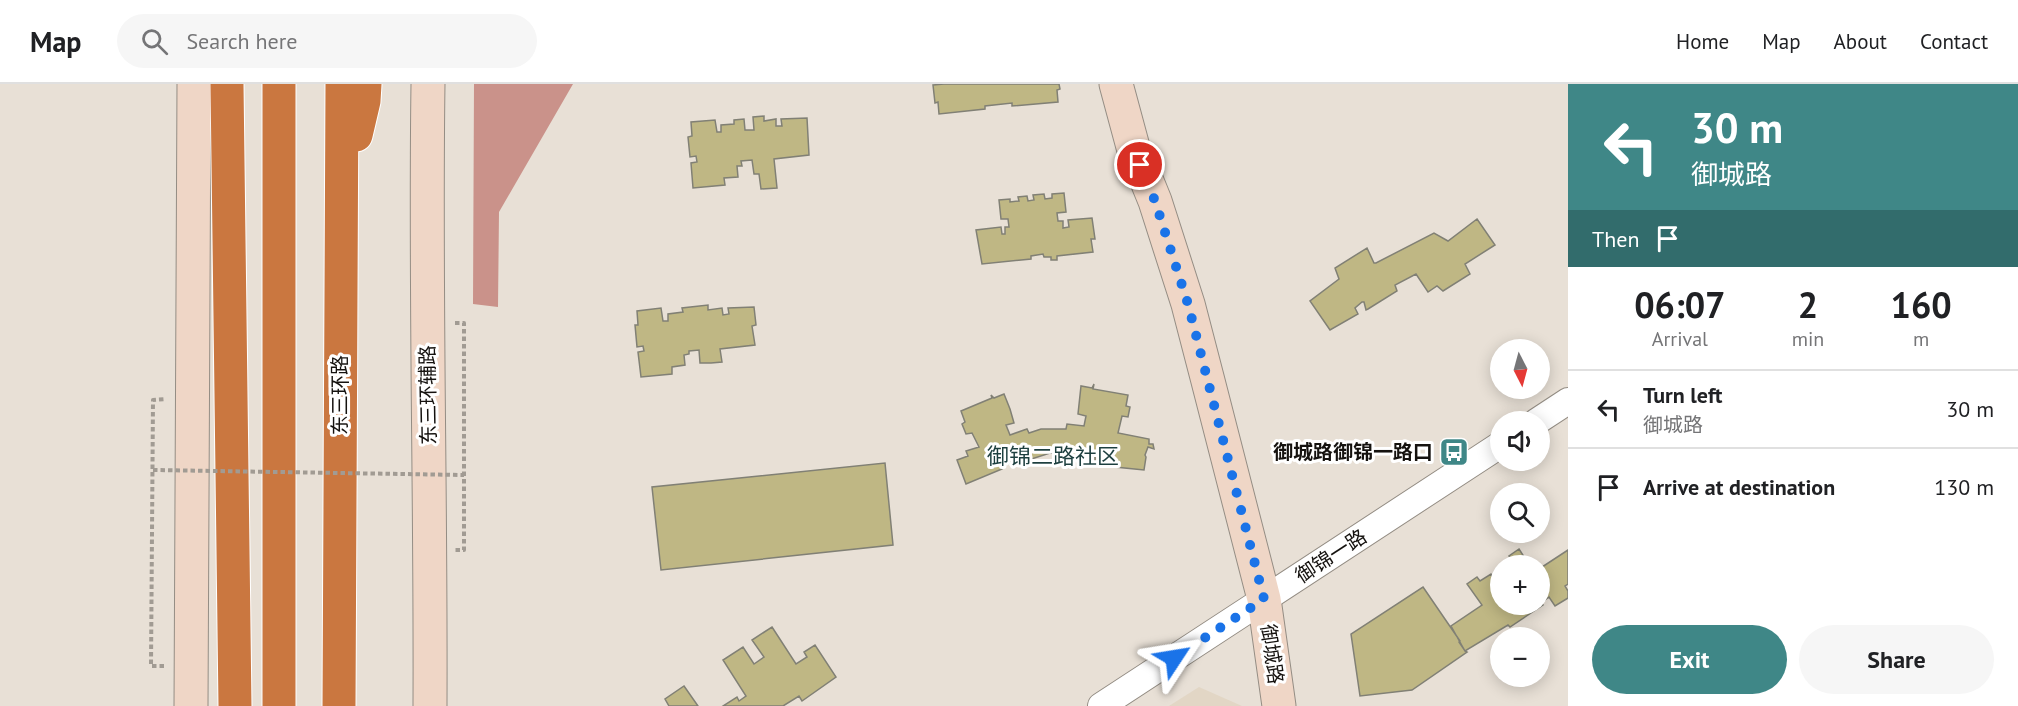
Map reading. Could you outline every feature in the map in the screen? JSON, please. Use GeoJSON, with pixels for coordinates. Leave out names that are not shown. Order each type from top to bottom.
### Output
{"type":"FeatureCollection","features":[{"type":"Feature","properties":{"kind":"highway"},"geometry":{"type":"LineString","coordinates":[[227,84],[235,706]]}},
{"type":"Feature","properties":{"kind":"highway"},"geometry":{"type":"LineString","coordinates":[[279,84],[279,706]]}},
{"type":"Feature","properties":{"kind":"highway","name":"东三环路"},"geometry":{"type":"LineString","coordinates":[[339,706],[342,84]]}},
{"type":"Feature","properties":{"kind":"highway"},"geometry":{"type":"LineString","coordinates":[[341,198],[364,101],[365,84]]}},
{"type":"Feature","properties":{"kind":"main road"},"geometry":{"type":"LineString","coordinates":[[191,706],[194,84]]}},
{"type":"Feature","properties":{"kind":"main road","name":"东三环辅路"},"geometry":{"type":"LineString","coordinates":[[428,84],[426,245],[430,706]]}},
{"type":"Feature","properties":{"kind":"main road","name":"御城路"},"geometry":{"type":"LineString","coordinates":[[1116,84],[1133,147],[1155,201],[1188,304],[1264,599],[1279,706]]}},
{"type":"Feature","properties":{"kind":"street"},"geometry":{"type":"LineString","coordinates":[[1550,413],[1568,401]]}},
{"type":"Feature","properties":{"kind":"street","name":"御锦一路"},"geometry":{"type":"LineString","coordinates":[[1101,706],[1490,452]]}},
{"type":"Feature","properties":{"kind":"path"},"geometry":{"type":"LineString","coordinates":[[464,323],[464,550]]}},
{"type":"Feature","properties":{"kind":"path"},"geometry":{"type":"LineString","coordinates":[[151,666],[153,400]]}},
{"type":"Feature","properties":{"kind":"path"},"geometry":{"type":"LineString","coordinates":[[153,470],[464,475]]}},
{"type":"Feature","properties":{"kind":"shaded area"},"geometry":{"type":"Polygon","coordinates":[[[474,84],[573,84],[499,212],[498,307],[473,304],[474,84]]]}},
{"type":"Feature","properties":{"kind":"shaded area"},"geometry":{"type":"Polygon","coordinates":[[[1199,687],[1242,706],[1169,706],[1199,687]]]}},
{"type":"Feature","properties":{"kind":"building"},"geometry":{"type":"Polygon","coordinates":[[[1059,84],[1060,89],[1057,90],[1058,102],[1012,106],[1012,103],[985,106],[985,109],[939,114],[933,85],[1059,84]]]}},
{"type":"Feature","properties":{"kind":"building"},"geometry":{"type":"Polygon","coordinates":[[[764,116],[764,121],[776,119],[776,126],[782,126],[781,119],[807,118],[809,155],[774,159],[777,188],[761,189],[759,174],[754,174],[752,160],[741,161],[742,166],[737,166],[738,177],[724,178],[725,185],[693,188],[691,163],[697,162],[696,156],[690,157],[688,137],[692,136],[691,122],[715,120],[717,132],[721,132],[721,125],[734,124],[734,120],[744,119],[745,130],[754,130],[753,117],[764,116]]]}},
{"type":"Feature","properties":{"kind":"building"},"geometry":{"type":"Polygon","coordinates":[[[1064,193],[1066,212],[1057,213],[1058,221],[1063,221],[1063,228],[1069,227],[1068,220],[1092,218],[1095,239],[1091,239],[1093,252],[1057,256],[1057,260],[1044,257],[1043,254],[1031,256],[1031,259],[982,264],[976,230],[1001,227],[1002,234],[1005,234],[1005,227],[1009,227],[1008,219],[1001,219],[999,200],[1019,201],[1018,197],[1027,196],[1028,201],[1034,200],[1033,195],[1044,194],[1045,199],[1052,198],[1052,194],[1064,193]]]}},
{"type":"Feature","properties":{"kind":"building"},"geometry":{"type":"Polygon","coordinates":[[[1477,219],[1495,245],[1465,264],[1470,274],[1443,291],[1437,286],[1428,292],[1416,274],[1395,285],[1397,291],[1368,309],[1366,310],[1362,302],[1355,308],[1358,314],[1330,330],[1310,301],[1339,279],[1335,268],[1367,248],[1376,263],[1434,233],[1448,241],[1477,219]]]}},
{"type":"Feature","properties":{"kind":"building"},"geometry":{"type":"Polygon","coordinates":[[[708,305],[708,310],[722,308],[723,315],[729,314],[728,308],[754,307],[756,325],[752,326],[755,345],[720,349],[722,362],[711,363],[700,363],[699,350],[689,351],[689,354],[684,355],[685,365],[672,367],[672,374],[641,377],[638,352],[644,351],[643,346],[637,347],[635,325],[638,325],[637,311],[661,308],[663,321],[668,321],[668,314],[683,312],[682,308],[708,305]]]}},
{"type":"Feature","properties":{"kind":"building"},"geometry":{"type":"Polygon","coordinates":[[[1094,384],[1093,389],[1128,395],[1126,406],[1130,407],[1128,417],[1122,416],[1118,433],[1149,439],[1149,444],[1153,444],[1154,449],[1148,447],[1145,455],[1144,470],[1115,467],[1116,463],[1107,462],[1104,463],[1105,466],[1095,463],[1095,455],[1090,454],[1088,457],[1050,453],[1013,465],[1010,463],[1002,466],[1002,469],[966,484],[957,460],[968,456],[966,451],[979,447],[972,433],[966,434],[961,411],[992,398],[991,395],[994,398],[1004,394],[1014,423],[1006,425],[1010,435],[1027,429],[1029,433],[1041,429],[1066,429],[1067,424],[1084,426],[1086,416],[1078,414],[1081,386],[1092,388],[1094,384]]]}},
{"type":"Feature","properties":{"kind":"building"},"geometry":{"type":"Polygon","coordinates":[[[885,463],[893,545],[661,570],[652,487],[885,463]]]}},
{"type":"Feature","properties":{"kind":"building"},"geometry":{"type":"Polygon","coordinates":[[[1519,549],[1523,555],[1510,555],[1519,549]]]}},
{"type":"Feature","properties":{"kind":"building"},"geometry":{"type":"Polygon","coordinates":[[[1568,550],[1568,584],[1565,586],[1568,598],[1555,606],[1550,598],[1550,562],[1568,550]]]}},
{"type":"Feature","properties":{"kind":"building"},"geometry":{"type":"Polygon","coordinates":[[[1490,575],[1490,615],[1528,615],[1510,627],[1508,625],[1490,627],[1490,636],[1465,651],[1451,626],[1482,605],[1467,584],[1477,577],[1480,581],[1490,575]]]}},
{"type":"Feature","properties":{"kind":"building"},"geometry":{"type":"Polygon","coordinates":[[[1423,587],[1467,652],[1412,690],[1360,696],[1351,634],[1423,587]]]}},
{"type":"Feature","properties":{"kind":"building"},"geometry":{"type":"Polygon","coordinates":[[[772,627],[796,664],[807,657],[804,652],[815,645],[836,677],[802,701],[799,696],[783,706],[723,706],[737,697],[739,701],[746,696],[723,660],[743,647],[754,664],[764,657],[752,640],[772,627]]]}},
{"type":"Feature","properties":{"kind":"building"},"geometry":{"type":"Polygon","coordinates":[[[684,686],[698,706],[669,706],[665,699],[684,686]]]}},
{"type":"Feature","properties":{"kind":"place","name":"御城路御锦一路口"},"geometry":{"type":"Point","coordinates":[1454,452]}},
{"type":"Feature","properties":{"kind":"district","name":"御锦二路社区"},"geometry":{"type":"Point","coordinates":[1053,456]}},
{"type":"Feature","properties":{"kind":"route"},"geometry":{"type":"LineString","coordinates":[[1140,165],[1155,201],[1188,304],[1264,599],[1174,658]]}}]}
